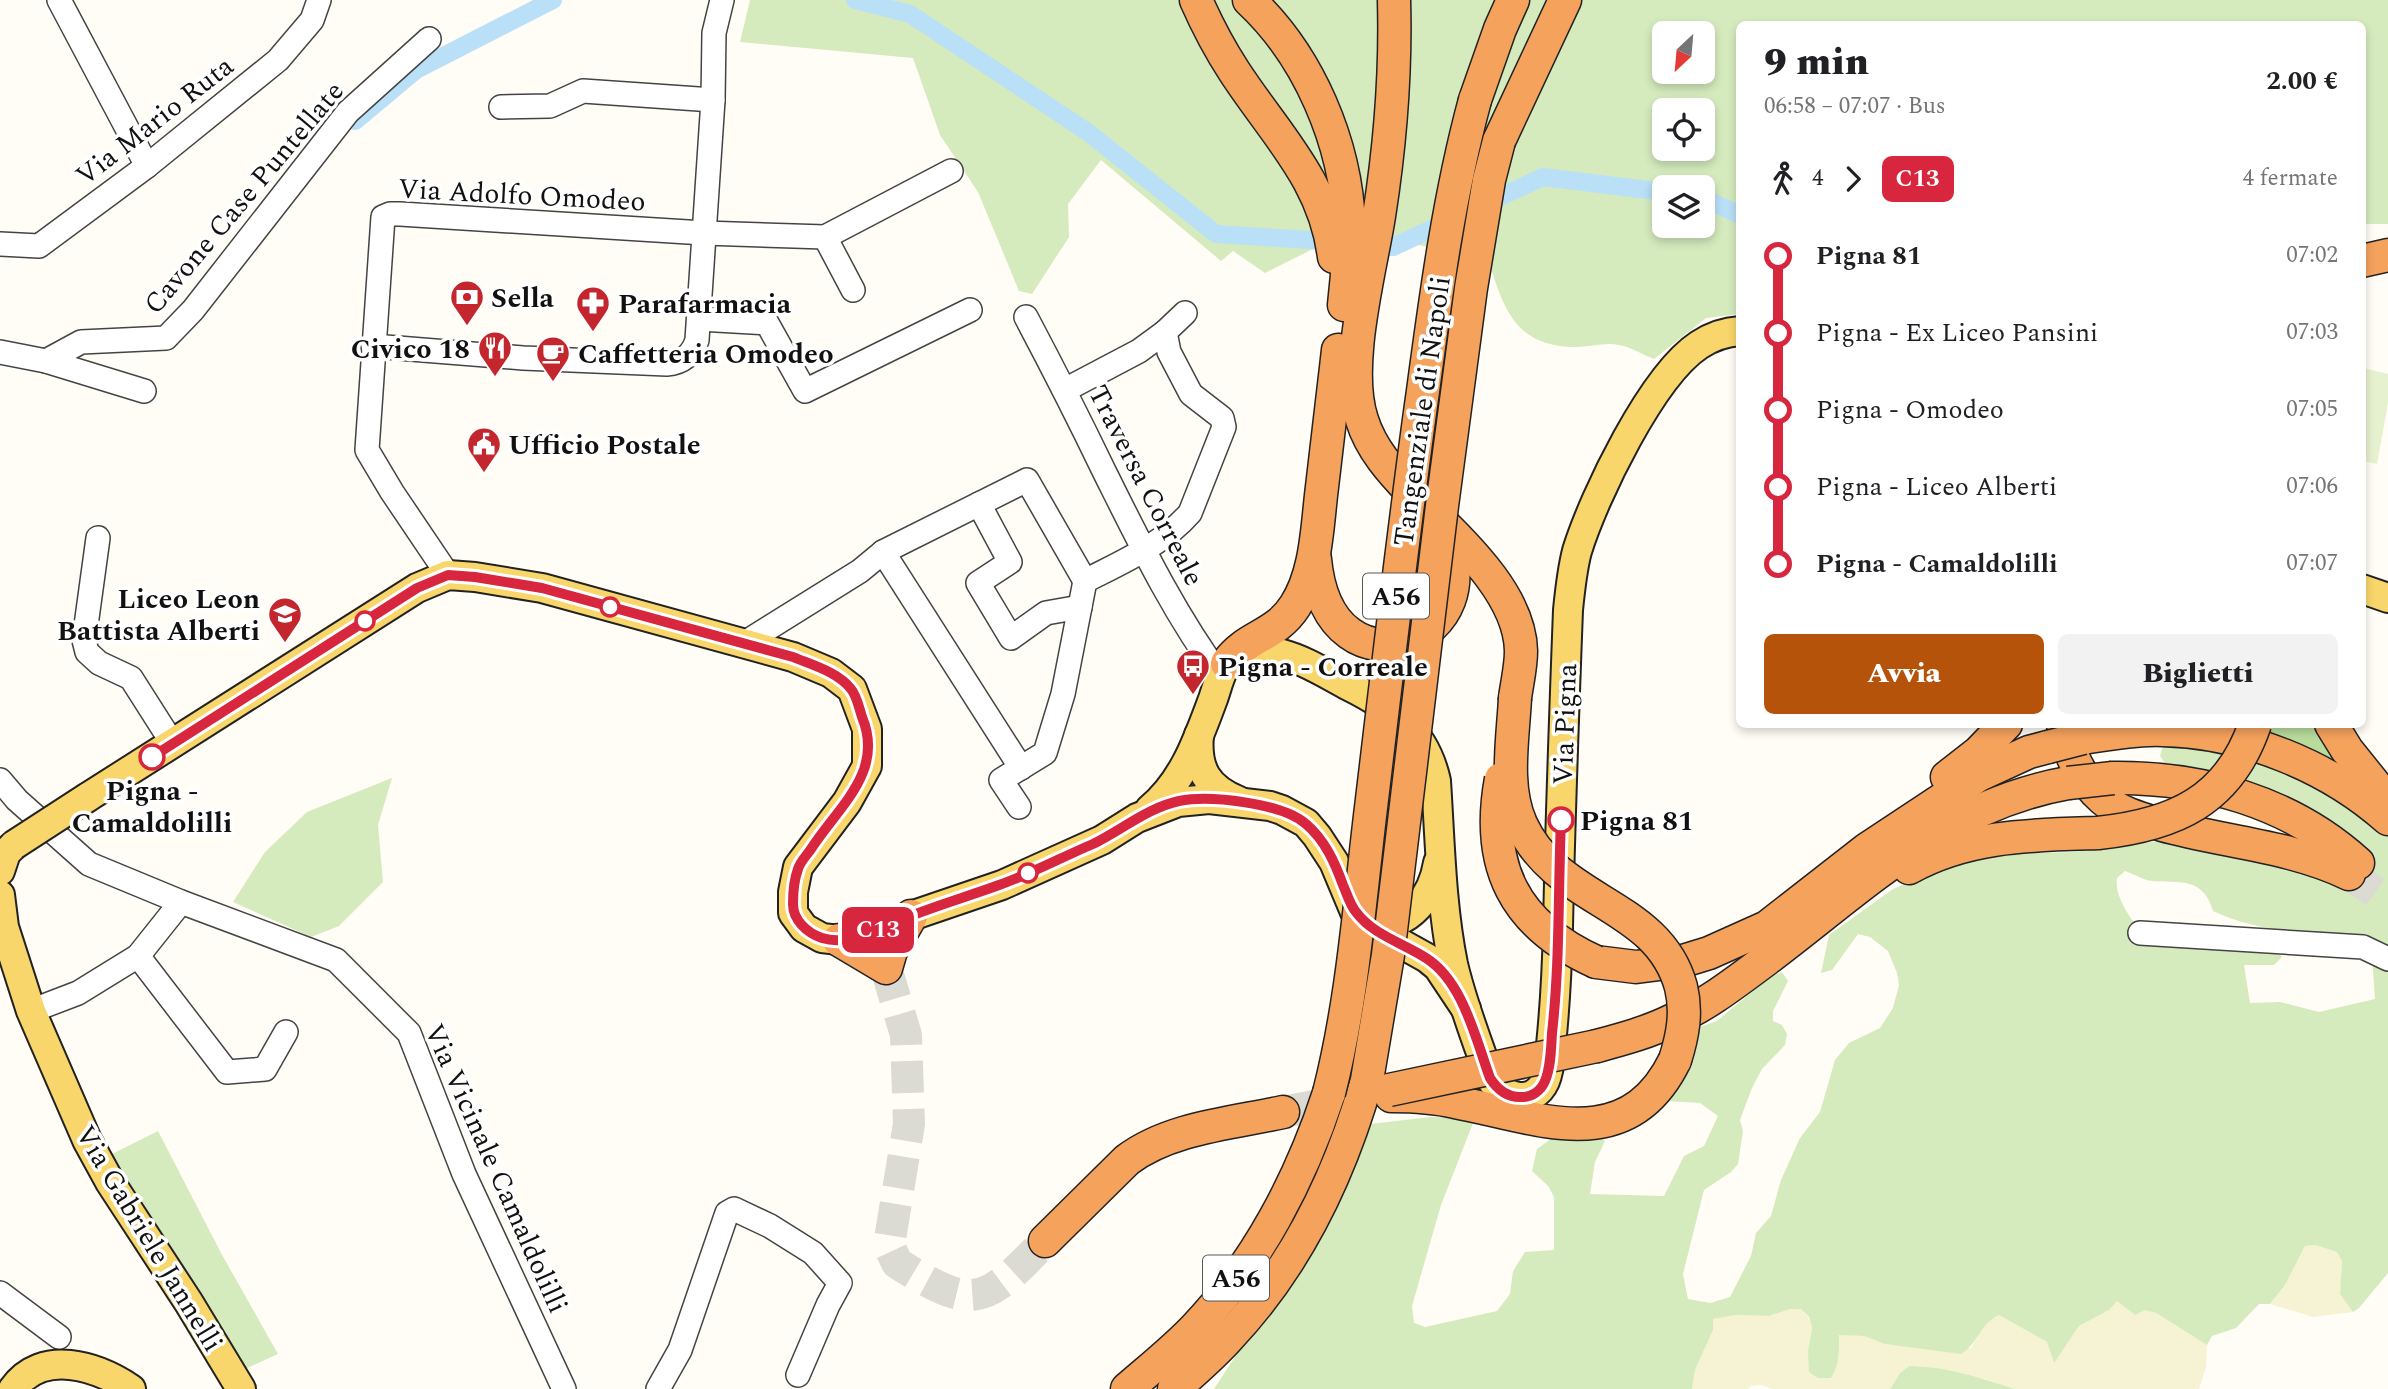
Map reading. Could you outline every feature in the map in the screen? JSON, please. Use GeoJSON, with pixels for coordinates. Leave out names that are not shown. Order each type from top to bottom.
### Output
{"type":"FeatureCollection","features":[{"type":"Feature","properties":{"kind":"highway"},"geometry":{"type":"LineString","coordinates":[[1196,0],[1212,36],[1234,72],[1290,149],[1314,188],[1331,232],[1342,325]]}},
{"type":"Feature","properties":{"kind":"highway"},"geometry":{"type":"LineString","coordinates":[[1224,670],[1240,647],[1275,629],[1295,607],[1307,582],[1314,549],[1348,268],[1349,222],[1335,143],[1304,71],[1274,26],[1249,0]]}},
{"type":"Feature","properties":{"kind":"highway"},"geometry":{"type":"LineString","coordinates":[[1275,0],[1308,42],[1322,65],[1348,122],[1365,195],[1367,283]]}},
{"type":"Feature","properties":{"kind":"highway"},"geometry":{"type":"LineString","coordinates":[[1394,0],[1387,147],[1355,370],[1358,405],[1375,449],[1395,475],[1491,578],[1509,607],[1519,635],[1521,650],[1515,698],[1497,799],[1496,836],[1503,869],[1520,902],[1541,929],[1573,952],[1596,962],[1636,967],[1670,963],[1709,954],[1793,922]]}},
{"type":"Feature","properties":{"kind":"highway"},"geometry":{"type":"LineString","coordinates":[[1475,100],[1502,0]]}},
{"type":"Feature","properties":{"kind":"highway","name":"Tangenziale di Napoli"},"geometry":{"type":"LineString","coordinates":[[1125,1377],[1171,1352],[1217,1304],[1266,1232],[1297,1175],[1329,1093],[1349,993],[1395,606],[1438,285],[1457,177],[1475,100],[1513,0]]}},
{"type":"Feature","properties":{"kind":"highway","name":"Tangenziale di Napoli"},"geometry":{"type":"LineString","coordinates":[[1174,1389],[1230,1337],[1278,1276],[1297,1248],[1333,1179],[1355,1121],[1382,1088],[1388,955],[1440,519],[1471,288],[1489,180],[1499,141],[1515,84],[1549,0]]}},
{"type":"Feature","properties":{"kind":"highway"},"geometry":{"type":"LineString","coordinates":[[1499,141],[1565,0]]}},
{"type":"Feature","properties":{"kind":"highway"},"geometry":{"type":"LineString","coordinates":[[2366,238],[2388,236]]}},
{"type":"Feature","properties":{"kind":"highway"},"geometry":{"type":"LineString","coordinates":[[2366,260],[2388,255]]}},
{"type":"Feature","properties":{"kind":"highway"},"geometry":{"type":"LineString","coordinates":[[1314,549],[1317,583],[1324,602],[1347,632],[1377,644],[1389,645],[1414,639],[1433,625],[1448,602],[1454,580],[1445,538],[1426,507]]}},
{"type":"Feature","properties":{"kind":"highway"},"geometry":{"type":"LineString","coordinates":[[1382,1088],[1550,1123],[1584,1124],[1628,1111],[1641,1103],[1661,1083],[1675,1060],[1683,1033],[1684,1004],[1678,977],[1668,956],[1659,943],[1636,923],[1581,890],[1550,866],[1538,853],[1520,823],[1511,788],[1515,698]]}},
{"type":"Feature","properties":{"kind":"highway"},"geometry":{"type":"LineString","coordinates":[[1868,867],[1901,814],[1979,752],[2002,728]]}},
{"type":"Feature","properties":{"kind":"highway"},"geometry":{"type":"LineString","coordinates":[[1868,867],[1929,858],[1977,842],[2018,836],[2098,833],[2162,821],[2200,802],[2222,782],[2237,764],[2253,728]]}},
{"type":"Feature","properties":{"kind":"highway"},"geometry":{"type":"LineString","coordinates":[[1382,1088],[1597,1046],[1628,1038],[1690,1012],[1723,991],[1793,922],[1868,867],[1979,775],[2064,736],[2163,730],[2205,734],[2248,744],[2291,758],[2335,780],[2388,819]]}},
{"type":"Feature","properties":{"kind":"highway"},"geometry":{"type":"LineString","coordinates":[[1868,867],[1967,816],[2026,792],[2068,783],[2113,778],[2182,781],[2250,799],[2308,826],[2344,850],[2354,869],[2138,818],[2103,799],[2073,761],[2064,736]]}},
{"type":"Feature","properties":{"kind":"highway"},"geometry":{"type":"LineString","coordinates":[[2339,737],[2388,801]]}},
{"type":"Feature","properties":{"kind":"highway"},"geometry":{"type":"LineString","coordinates":[[839,940],[886,968],[891,951],[911,916]]}},
{"type":"Feature","properties":{"kind":"highway"},"geometry":{"type":"LineString","coordinates":[[1045,1241],[1127,1160],[1147,1146],[1172,1136],[1283,1112]]}},
{"type":"Feature","properties":{"kind":"main road","name":"Via Pigna"},"geometry":{"type":"LineString","coordinates":[[839,940],[868,934],[911,916],[1002,885],[1102,839],[1137,818],[1162,798],[1178,778],[1199,735],[1224,670],[1240,654],[1249,651],[1281,653],[1370,696],[1390,709],[1418,738],[1433,768],[1436,781],[1448,934],[1454,965],[1490,1078],[1496,1087],[1517,1097],[1526,1097],[1541,1088],[1548,1072],[1556,1004],[1568,610],[1577,553],[1598,499],[1618,458],[1663,382],[1676,365],[1700,344],[1736,331]]}},
{"type":"Feature","properties":{"kind":"main road"},"geometry":{"type":"LineString","coordinates":[[0,871],[7,848],[417,588],[448,575],[475,577],[542,588],[793,657],[831,673],[852,690],[867,729],[867,765],[847,802],[798,867],[793,892],[793,913],[804,928],[822,938],[839,940]]}},
{"type":"Feature","properties":{"kind":"main road"},"geometry":{"type":"LineString","coordinates":[[2366,590],[2388,598]]}},
{"type":"Feature","properties":{"kind":"main road","name":"Via Pigna"},"geometry":{"type":"LineString","coordinates":[[1199,735],[1198,754],[1210,783],[1244,803]]}},
{"type":"Feature","properties":{"kind":"main road","name":"Via Pigna"},"geometry":{"type":"LineString","coordinates":[[1137,818],[1178,802],[1209,799],[1282,810],[1306,823],[1334,862],[1350,903],[1364,921],[1438,967],[1466,1009]]}},
{"type":"Feature","properties":{"kind":"main road","name":"Via Pigna"},"geometry":{"type":"LineString","coordinates":[[1364,921],[1376,924],[1397,923],[1415,910],[1425,898],[1433,881],[1438,867],[1440,842]]}},
{"type":"Feature","properties":{"kind":"main road","name":"Via Gabriele Jannelli"},"geometry":{"type":"LineString","coordinates":[[0,876],[2,924],[31,1011],[87,1140],[110,1182],[241,1389]]}},
{"type":"Feature","properties":{"kind":"main road"},"geometry":{"type":"LineString","coordinates":[[13,1389],[19,1381],[35,1370],[51,1365],[70,1364],[88,1368],[131,1389]]}},
{"type":"Feature","properties":{"kind":"street"},"geometry":{"type":"LineString","coordinates":[[59,0],[147,166]]}},
{"type":"Feature","properties":{"kind":"street","name":"Via Mario Ruta"},"geometry":{"type":"LineString","coordinates":[[0,244],[39,246],[147,166],[278,60],[312,20],[319,0]]}},
{"type":"Feature","properties":{"kind":"street"},"geometry":{"type":"LineString","coordinates":[[373,346],[523,358],[674,363],[683,360],[695,348],[699,319],[715,33],[723,0]]}},
{"type":"Feature","properties":{"kind":"street"},"geometry":{"type":"LineString","coordinates":[[715,56],[726,37],[734,0]]}},
{"type":"Feature","properties":{"kind":"street","name":"Cavone Case Puntellate"},"geometry":{"type":"LineString","coordinates":[[46,361],[81,342],[166,338],[193,310],[348,112],[429,39]]}},
{"type":"Feature","properties":{"kind":"street"},"geometry":{"type":"LineString","coordinates":[[502,107],[551,106],[583,91],[713,100]]}},
{"type":"Feature","properties":{"kind":"street"},"geometry":{"type":"LineString","coordinates":[[705,233],[825,237],[951,171]]}},
{"type":"Feature","properties":{"kind":"street","name":"Via Adolfo Omodeo"},"geometry":{"type":"LineString","coordinates":[[448,575],[367,450],[381,221],[386,214],[705,233]]}},
{"type":"Feature","properties":{"kind":"street"},"geometry":{"type":"LineString","coordinates":[[825,237],[853,290]]}},
{"type":"Feature","properties":{"kind":"street"},"geometry":{"type":"LineString","coordinates":[[699,319],[767,323],[805,391],[970,310]]}},
{"type":"Feature","properties":{"kind":"street"},"geometry":{"type":"LineString","coordinates":[[1065,390],[1139,351],[1185,313]]}},
{"type":"Feature","properties":{"kind":"street","name":"Traversa Correale"},"geometry":{"type":"LineString","coordinates":[[1026,317],[1144,551],[1206,656],[1224,670]]}},
{"type":"Feature","properties":{"kind":"street"},"geometry":{"type":"LineString","coordinates":[[1085,581],[1144,551],[1180,525],[1190,513],[1224,427],[1222,418],[1191,394],[1169,352],[1165,332]]}},
{"type":"Feature","properties":{"kind":"street"},"geometry":{"type":"LineString","coordinates":[[0,352],[46,361],[145,390]]}},
{"type":"Feature","properties":{"kind":"street"},"geometry":{"type":"LineString","coordinates":[[743,644],[860,571],[883,552],[1027,480],[1085,581],[1063,694],[1045,753],[1001,780],[1019,807]]}},
{"type":"Feature","properties":{"kind":"street"},"geometry":{"type":"LineString","coordinates":[[979,504],[1010,562],[978,583],[1011,638],[1046,613],[1080,607]]}},
{"type":"Feature","properties":{"kind":"street"},"geometry":{"type":"LineString","coordinates":[[97,538],[84,640],[88,652],[99,663],[131,678],[173,744]]}},
{"type":"Feature","properties":{"kind":"street"},"geometry":{"type":"LineString","coordinates":[[883,552],[1021,768]]}},
{"type":"Feature","properties":{"kind":"street","name":"Via Vicinale Camaldolilli"},"geometry":{"type":"LineString","coordinates":[[0,780],[17,800],[89,864],[336,960],[409,1032],[464,1174],[564,1389]]}},
{"type":"Feature","properties":{"kind":"street"},"geometry":{"type":"LineString","coordinates":[[31,1011],[78,993],[138,956],[181,902]]}},
{"type":"Feature","properties":{"kind":"street"},"geometry":{"type":"LineString","coordinates":[[2140,933],[2363,947],[2388,959]]}},
{"type":"Feature","properties":{"kind":"street"},"geometry":{"type":"LineString","coordinates":[[138,956],[226,1072],[265,1069],[286,1032]]}},
{"type":"Feature","properties":{"kind":"street"},"geometry":{"type":"LineString","coordinates":[[658,1389],[683,1341],[727,1213],[734,1209],[770,1226],[813,1253],[840,1283],[798,1375]]}},
{"type":"Feature","properties":{"kind":"street"},"geometry":{"type":"LineString","coordinates":[[0,1293],[59,1337]]}},
{"type":"Feature","properties":{"kind":"shaded area"},"geometry":{"type":"Polygon","coordinates":[[[2315,1245],[2337,1252],[2342,1261],[2340,1294],[2353,1312],[2313,1317],[2270,1304],[2285,1285],[2305,1246],[2315,1245]]]}},
{"type":"Feature","properties":{"kind":"shaded area"},"geometry":{"type":"Polygon","coordinates":[[[2117,1301],[2156,1313],[2207,1345],[2206,1367],[2199,1389],[2015,1389],[1986,1379],[1909,1366],[1900,1373],[1890,1389],[1773,1389],[1761,1385],[1748,1389],[1692,1389],[1695,1370],[1713,1330],[1713,1319],[1736,1315],[1769,1316],[1789,1309],[1801,1309],[1812,1328],[1808,1351],[1839,1359],[1839,1335],[1864,1336],[1885,1344],[1971,1348],[1988,1319],[1999,1315],[2047,1342],[2054,1362],[2079,1326],[2109,1310],[2117,1301]]]}},
{"type":"Feature","properties":{"kind":"green space"},"geometry":{"type":"Polygon","coordinates":[[[750,0],[2388,0],[2388,224],[2366,224],[2366,21],[1736,21],[1736,314],[1706,318],[1654,359],[1619,345],[1576,347],[1540,341],[1516,323],[1501,296],[1489,262],[1390,238],[1315,248],[1265,273],[1233,251],[1221,261],[1101,160],[1068,204],[1069,237],[1032,294],[1019,291],[978,192],[940,135],[913,58],[740,42],[750,0]]]}},
{"type":"Feature","properties":{"kind":"green space"},"geometry":{"type":"Polygon","coordinates":[[[2366,369],[2388,374],[2388,403],[2377,464],[2366,462],[2366,369]]]}},
{"type":"Feature","properties":{"kind":"green space"},"geometry":{"type":"Polygon","coordinates":[[[2229,728],[2321,728],[2349,769],[2229,728]]]}},
{"type":"Feature","properties":{"kind":"green space"},"geometry":{"type":"Polygon","coordinates":[[[2179,743],[2258,758],[2290,770],[2388,831],[2388,951],[2357,941],[2266,928],[2230,918],[2213,911],[2203,892],[2190,884],[2149,880],[2125,871],[2117,878],[2122,904],[2150,943],[2185,948],[2275,949],[2282,957],[2274,965],[2244,965],[2250,1003],[2280,1002],[2319,1012],[2375,999],[2372,956],[2388,967],[2388,1273],[2359,1308],[2353,1312],[2340,1294],[2342,1261],[2337,1252],[2315,1245],[2305,1246],[2285,1285],[2270,1304],[2259,1304],[2236,1328],[2212,1336],[2207,1345],[2156,1313],[2145,1310],[2135,1315],[2117,1301],[2109,1310],[2079,1326],[2054,1363],[2047,1342],[1999,1315],[1987,1323],[1961,1354],[1885,1344],[1864,1336],[1839,1335],[1834,1373],[1831,1378],[1818,1378],[1809,1372],[1808,1351],[1812,1328],[1809,1317],[1801,1309],[1790,1309],[1769,1316],[1736,1315],[1713,1319],[1713,1330],[1695,1370],[1692,1389],[1214,1389],[1261,1317],[1309,1258],[1343,1193],[1370,1124],[1431,1117],[1475,1118],[1441,1205],[1412,1306],[1414,1323],[1425,1327],[1497,1311],[1510,1294],[1513,1271],[1525,1252],[1554,1250],[1554,1197],[1549,1187],[1532,1171],[1537,1149],[1555,1136],[1598,1133],[1605,1141],[1595,1162],[1590,1194],[1664,1196],[1684,1156],[1704,1146],[1718,1116],[1700,1103],[1666,1101],[1697,1028],[1717,1021],[1771,976],[1782,972],[1788,981],[1773,1011],[1773,1021],[1782,1025],[1787,1034],[1785,1045],[1762,1069],[1752,1088],[1740,1120],[1743,1131],[1738,1164],[1731,1172],[1704,1190],[1683,1274],[1688,1299],[1710,1303],[1730,1297],[1751,1256],[1756,1233],[1771,1216],[1781,1180],[1800,1138],[1820,1112],[1835,1060],[1849,1043],[1880,1028],[1893,1008],[1899,985],[1897,973],[1888,951],[1870,937],[1858,934],[1832,970],[1821,973],[1829,935],[1893,889],[1947,865],[2007,854],[2073,852],[2174,839],[2367,855],[2167,766],[2160,756],[2163,746],[2179,743]]]}},
{"type":"Feature","properties":{"kind":"green space"},"geometry":{"type":"Polygon","coordinates":[[[392,778],[378,825],[383,882],[339,926],[311,937],[233,902],[265,852],[307,812],[392,778]]]}},
{"type":"Feature","properties":{"kind":"green space"},"geometry":{"type":"Polygon","coordinates":[[[158,1131],[221,1253],[278,1354],[243,1370],[112,1154],[158,1131]]]}},
{"type":"Feature","properties":{"kind":"green space"},"geometry":{"type":"Polygon","coordinates":[[[1909,1366],[1949,1370],[2015,1389],[1890,1389],[1900,1373],[1909,1366]]]}},
{"type":"Feature","properties":{"kind":"waterway"},"geometry":{"type":"LineString","coordinates":[[355,121],[416,70],[553,0]]}},
{"type":"Feature","properties":{"kind":"waterway"},"geometry":{"type":"LineString","coordinates":[[855,0],[910,14],[1089,133],[1216,234],[1339,242]]}},
{"type":"Feature","properties":{"kind":"waterway"},"geometry":{"type":"LineString","coordinates":[[1367,245],[1393,247],[1543,177],[1652,191]]}},
{"type":"Feature","properties":{"kind":"waterway"},"geometry":{"type":"LineString","coordinates":[[1715,204],[1736,213]]}},
{"type":"Feature","properties":{"kind":"tunnel"},"geometry":{"type":"LineString","coordinates":[[2349,874],[2388,901]]}},
{"type":"Feature","properties":{"kind":"tunnel"},"geometry":{"type":"LineString","coordinates":[[886,968],[906,1035],[909,1124],[890,1239],[891,1250],[897,1263],[944,1289],[962,1294],[977,1294],[992,1289],[1007,1278],[1045,1241]]}},
{"type":"Feature","properties":{"kind":"tunnel"},"geometry":{"type":"LineString","coordinates":[[1283,1112],[1350,1099]]}},
{"type":"Feature","properties":{"kind":"bus line","name":"C13"},"geometry":{"type":"LineString","coordinates":[[152,757],[417,588],[448,575],[542,588],[793,657],[831,673],[852,690],[867,729],[867,765],[847,802],[798,867],[793,892],[793,913],[804,928],[822,938],[839,940],[868,934],[911,916],[1002,885],[1102,839],[1137,818],[1178,802],[1209,799],[1269,806],[1306,823],[1317,836],[1334,862],[1350,903],[1364,921],[1427,958],[1444,974],[1466,1009],[1490,1078],[1496,1087],[1517,1097],[1535,1094],[1546,1080],[1548,1072],[1556,1004],[1561,820]]}},
{"type":"Feature","properties":{"kind":"place","name":"Sella"},"geometry":{"type":"Point","coordinates":[467,327]}},
{"type":"Feature","properties":{"kind":"place","name":"Parafarmacia"},"geometry":{"type":"Point","coordinates":[593,333]}},
{"type":"Feature","properties":{"kind":"place","name":"Civico 18"},"geometry":{"type":"Point","coordinates":[495,378]}},
{"type":"Feature","properties":{"kind":"place","name":"Caffetteria Omodeo"},"geometry":{"type":"Point","coordinates":[553,383]}},
{"type":"Feature","properties":{"kind":"place","name":"Ufficio Postale"},"geometry":{"type":"Point","coordinates":[484,474]}},
{"type":"Feature","properties":{"kind":"place","name":"Liceo Leon Battista Alberti"},"geometry":{"type":"Point","coordinates":[285,644]}},
{"type":"Feature","properties":{"kind":"place","name":"Pigna - Correale"},"geometry":{"type":"Point","coordinates":[1193,696]}},
{"type":"Feature","properties":{"kind":"place","name":"Pigna - Camaldolilli"},"geometry":{"type":"Point","coordinates":[152,757]}},
{"type":"Feature","properties":{"kind":"place","name":"Pigna 81"},"geometry":{"type":"Point","coordinates":[1561,820]}}]}
